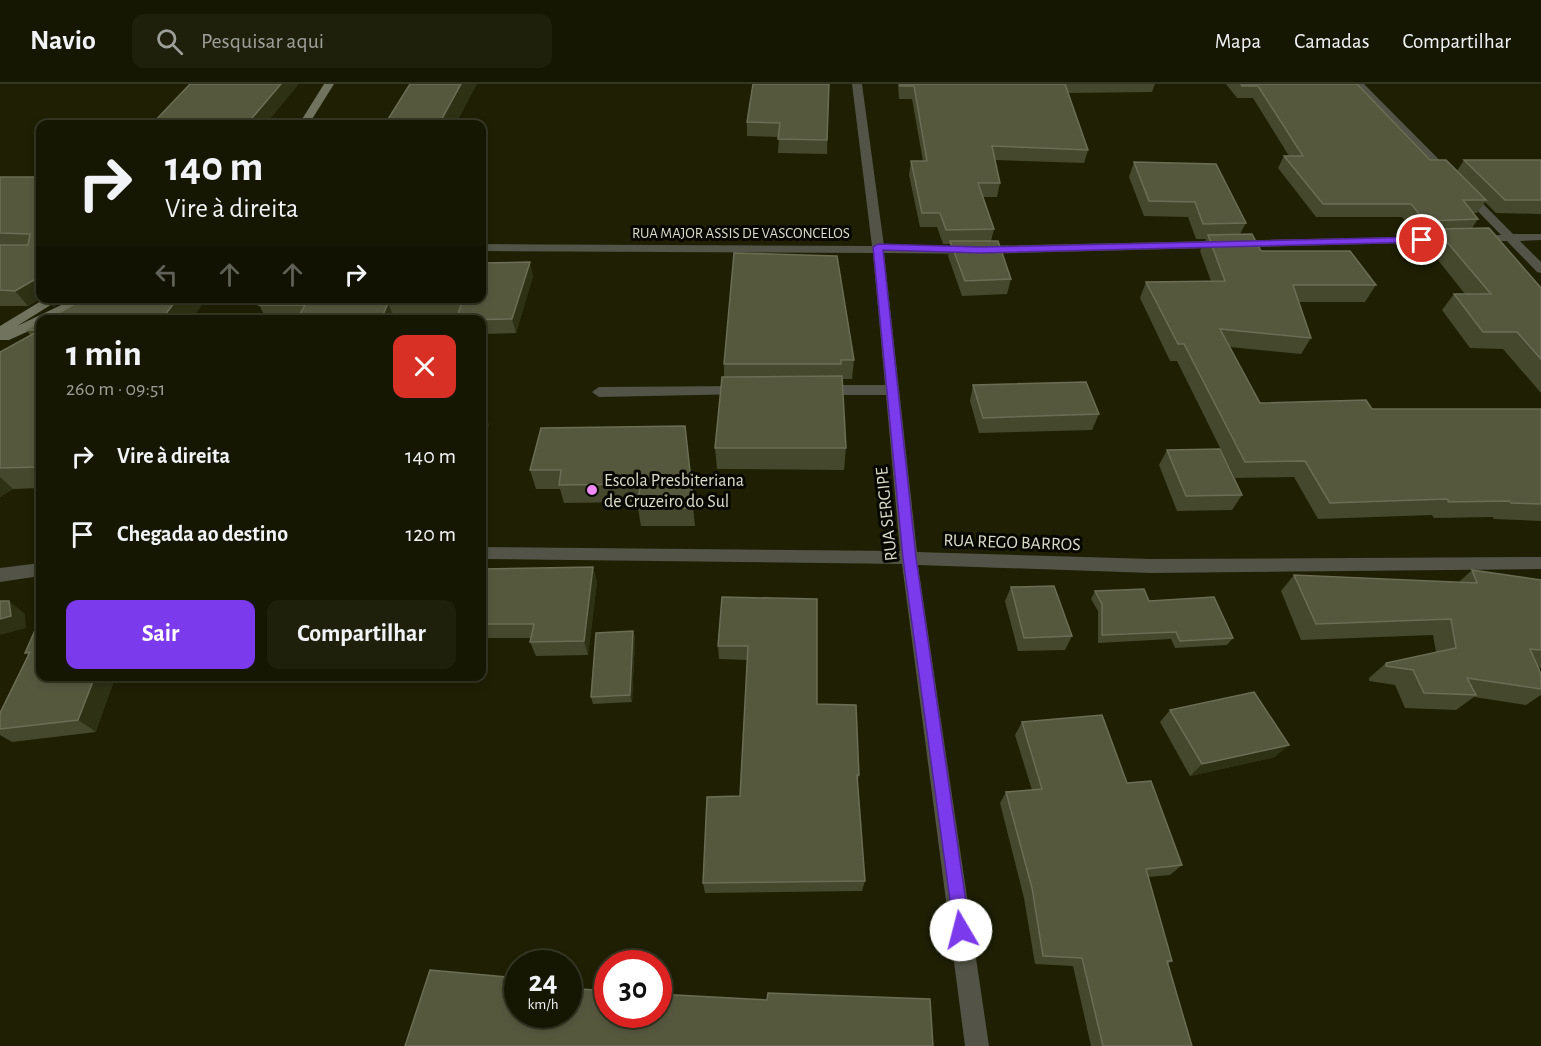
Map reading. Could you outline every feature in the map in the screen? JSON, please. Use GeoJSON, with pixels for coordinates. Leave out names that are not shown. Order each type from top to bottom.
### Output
{"type":"FeatureCollection","features":[{"type":"Feature","properties":{"kind":"main road"},"geometry":{"type":"LineString","coordinates":[[306,120],[329,84]]}},
{"type":"Feature","properties":{"kind":"main road"},"geometry":{"type":"LineString","coordinates":[[0,331],[48,303]]}},
{"type":"Feature","properties":{"kind":"main road"},"geometry":{"type":"LineString","coordinates":[[52,315],[77,303]]}},
{"type":"Feature","properties":{"kind":"main road"},"geometry":{"type":"LineString","coordinates":[[0,339],[36,323]]}},
{"type":"Feature","properties":{"kind":"street","name":"RUA SERGIPE"},"geometry":{"type":"LineString","coordinates":[[857,84],[878,247],[909,558],[977,1046]]}},
{"type":"Feature","properties":{"kind":"street"},"geometry":{"type":"LineString","coordinates":[[1359,84],[1541,268]]}},
{"type":"Feature","properties":{"kind":"street","name":"RUA MAJOR ASSIS DE VASCONCELOS"},"geometry":{"type":"LineString","coordinates":[[486,248],[878,247],[980,250],[1541,237]]}},
{"type":"Feature","properties":{"kind":"street"},"geometry":{"type":"LineString","coordinates":[[810,391],[893,390]]}},
{"type":"Feature","properties":{"kind":"street"},"geometry":{"type":"LineString","coordinates":[[599,392],[752,391]]}},
{"type":"Feature","properties":{"kind":"street","name":"RUA REGO BARROS"},"geometry":{"type":"LineString","coordinates":[[486,553],[909,558],[1151,566],[1541,563]]}},
{"type":"Feature","properties":{"kind":"street"},"geometry":{"type":"LineString","coordinates":[[0,575],[36,570]]}},
{"type":"Feature","properties":{"kind":"building"},"geometry":{"type":"Polygon","coordinates":[[[190,84],[281,84],[250,120],[156,120],[190,84]]]}},
{"type":"Feature","properties":{"kind":"building"},"geometry":{"type":"Polygon","coordinates":[[[410,84],[461,84],[441,120],[388,120],[410,84]]]}},
{"type":"Feature","properties":{"kind":"building"},"geometry":{"type":"Polygon","coordinates":[[[753,84],[829,84],[827,140],[778,139],[780,123],[747,122],[753,84]]]}},
{"type":"Feature","properties":{"kind":"building"},"geometry":{"type":"Polygon","coordinates":[[[900,84],[1065,84],[1088,150],[992,146],[1000,183],[978,183],[994,229],[946,230],[940,213],[922,213],[911,161],[927,161],[914,86],[900,86],[900,84]]]}},
{"type":"Feature","properties":{"kind":"building"},"geometry":{"type":"Polygon","coordinates":[[[1241,84],[1357,84],[1430,160],[1446,160],[1486,200],[1463,200],[1478,219],[1425,221],[1411,204],[1323,204],[1284,156],[1303,156],[1258,86],[1242,86],[1241,84]]]}},
{"type":"Feature","properties":{"kind":"building"},"geometry":{"type":"Polygon","coordinates":[[[1464,160],[1541,160],[1541,200],[1505,200],[1464,160]]]}},
{"type":"Feature","properties":{"kind":"building"},"geometry":{"type":"Polygon","coordinates":[[[1134,162],[1216,164],[1246,223],[1203,224],[1195,202],[1149,201],[1134,162]]]}},
{"type":"Feature","properties":{"kind":"building"},"geometry":{"type":"Polygon","coordinates":[[[0,177],[36,177],[36,280],[15,291],[0,290],[0,245],[28,245],[30,234],[0,233],[0,177]]]}},
{"type":"Feature","properties":{"kind":"building"},"geometry":{"type":"Polygon","coordinates":[[[1489,228],[1541,288],[1541,359],[1517,332],[1483,332],[1454,294],[1491,294],[1436,229],[1489,228]]]}},
{"type":"Feature","properties":{"kind":"building"},"geometry":{"type":"Polygon","coordinates":[[[1252,234],[1261,251],[1350,251],[1376,285],[1293,285],[1311,338],[1220,329],[1260,403],[1366,400],[1372,409],[1541,409],[1541,504],[1511,503],[1509,501],[1449,502],[1447,499],[1330,503],[1305,461],[1245,462],[1184,344],[1178,344],[1146,282],[1225,281],[1208,235],[1252,234]]]}},
{"type":"Feature","properties":{"kind":"building"},"geometry":{"type":"Polygon","coordinates":[[[950,241],[998,241],[1011,279],[965,281],[950,241]]]}},
{"type":"Feature","properties":{"kind":"building"},"geometry":{"type":"Polygon","coordinates":[[[734,253],[837,256],[854,360],[841,360],[841,364],[724,364],[734,253]]]}},
{"type":"Feature","properties":{"kind":"building"},"geometry":{"type":"Polygon","coordinates":[[[530,262],[512,319],[486,319],[486,315],[458,315],[462,303],[486,303],[486,263],[530,262]]]}},
{"type":"Feature","properties":{"kind":"building"},"geometry":{"type":"Polygon","coordinates":[[[77,303],[174,303],[165,315],[55,315],[77,303]]]}},
{"type":"Feature","properties":{"kind":"building"},"geometry":{"type":"Polygon","coordinates":[[[260,303],[388,303],[383,315],[299,315],[305,305],[259,305],[260,303]]]}},
{"type":"Feature","properties":{"kind":"building"},"geometry":{"type":"Polygon","coordinates":[[[36,325],[36,330],[26,330],[36,325]]]}},
{"type":"Feature","properties":{"kind":"building"},"geometry":{"type":"Polygon","coordinates":[[[36,332],[36,467],[0,468],[0,352],[36,332]]]}},
{"type":"Feature","properties":{"kind":"building"},"geometry":{"type":"Polygon","coordinates":[[[842,376],[846,448],[715,448],[722,377],[842,376]]]}},
{"type":"Feature","properties":{"kind":"building"},"geometry":{"type":"Polygon","coordinates":[[[1086,382],[1099,414],[983,418],[973,385],[1086,382]]]}},
{"type":"Feature","properties":{"kind":"building"},"geometry":{"type":"Polygon","coordinates":[[[685,426],[694,508],[638,508],[640,484],[559,485],[561,470],[530,470],[541,428],[685,426]]]}},
{"type":"Feature","properties":{"kind":"building"},"geometry":{"type":"Polygon","coordinates":[[[1220,449],[1242,495],[1186,496],[1167,450],[1220,449]]]}},
{"type":"Feature","properties":{"kind":"building"},"geometry":{"type":"Polygon","coordinates":[[[593,567],[584,641],[530,642],[534,624],[486,624],[486,569],[593,567]]]}},
{"type":"Feature","properties":{"kind":"building"},"geometry":{"type":"Polygon","coordinates":[[[1472,570],[1541,580],[1541,650],[1530,649],[1541,674],[1541,689],[1467,678],[1476,695],[1424,693],[1413,670],[1386,666],[1386,663],[1456,648],[1451,619],[1316,624],[1294,575],[1477,583],[1472,570]]]}},
{"type":"Feature","properties":{"kind":"building"},"geometry":{"type":"Polygon","coordinates":[[[1054,586],[1072,636],[1024,638],[1011,587],[1054,586]]]}},
{"type":"Feature","properties":{"kind":"building"},"geometry":{"type":"Polygon","coordinates":[[[1144,589],[1149,601],[1214,597],[1233,638],[1180,641],[1176,632],[1102,635],[1102,604],[1095,591],[1144,589]]]}},
{"type":"Feature","properties":{"kind":"building"},"geometry":{"type":"Polygon","coordinates":[[[722,597],[817,599],[817,704],[856,705],[859,775],[857,775],[865,881],[703,883],[707,797],[740,796],[748,646],[718,646],[722,597]]]}},
{"type":"Feature","properties":{"kind":"building"},"geometry":{"type":"Polygon","coordinates":[[[0,601],[9,601],[11,616],[0,619],[0,601]]]}},
{"type":"Feature","properties":{"kind":"building"},"geometry":{"type":"Polygon","coordinates":[[[36,628],[36,681],[93,681],[78,720],[0,729],[0,713],[30,652],[25,653],[36,628]]]}},
{"type":"Feature","properties":{"kind":"building"},"geometry":{"type":"Polygon","coordinates":[[[633,631],[630,695],[591,697],[596,633],[633,631]]]}},
{"type":"Feature","properties":{"kind":"building"},"geometry":{"type":"Polygon","coordinates":[[[1254,692],[1289,745],[1202,764],[1170,710],[1254,692]]]}},
{"type":"Feature","properties":{"kind":"building"},"geometry":{"type":"Polygon","coordinates":[[[1102,715],[1127,783],[1151,781],[1182,865],[1146,869],[1172,961],[1167,961],[1192,1046],[1103,1046],[1082,958],[1043,956],[1032,888],[1006,792],[1042,789],[1022,722],[1102,715]]]}},
{"type":"Feature","properties":{"kind":"building"},"geometry":{"type":"Polygon","coordinates":[[[430,970],[504,977],[504,1028],[582,1028],[582,989],[594,990],[594,1028],[672,1028],[672,995],[767,1000],[768,993],[930,999],[933,1046],[405,1046],[430,970]]]}},
{"type":"Feature","properties":{"kind":"place","name":"Escola Presbiteriana de Cruzeiro do Sul"},"geometry":{"type":"Point","coordinates":[592,490]}},
{"type":"Feature","properties":{"kind":"route"},"geometry":{"type":"LineString","coordinates":[[961,930],[909,558],[878,247],[980,250],[1196,243],[1422,240]]}}]}
